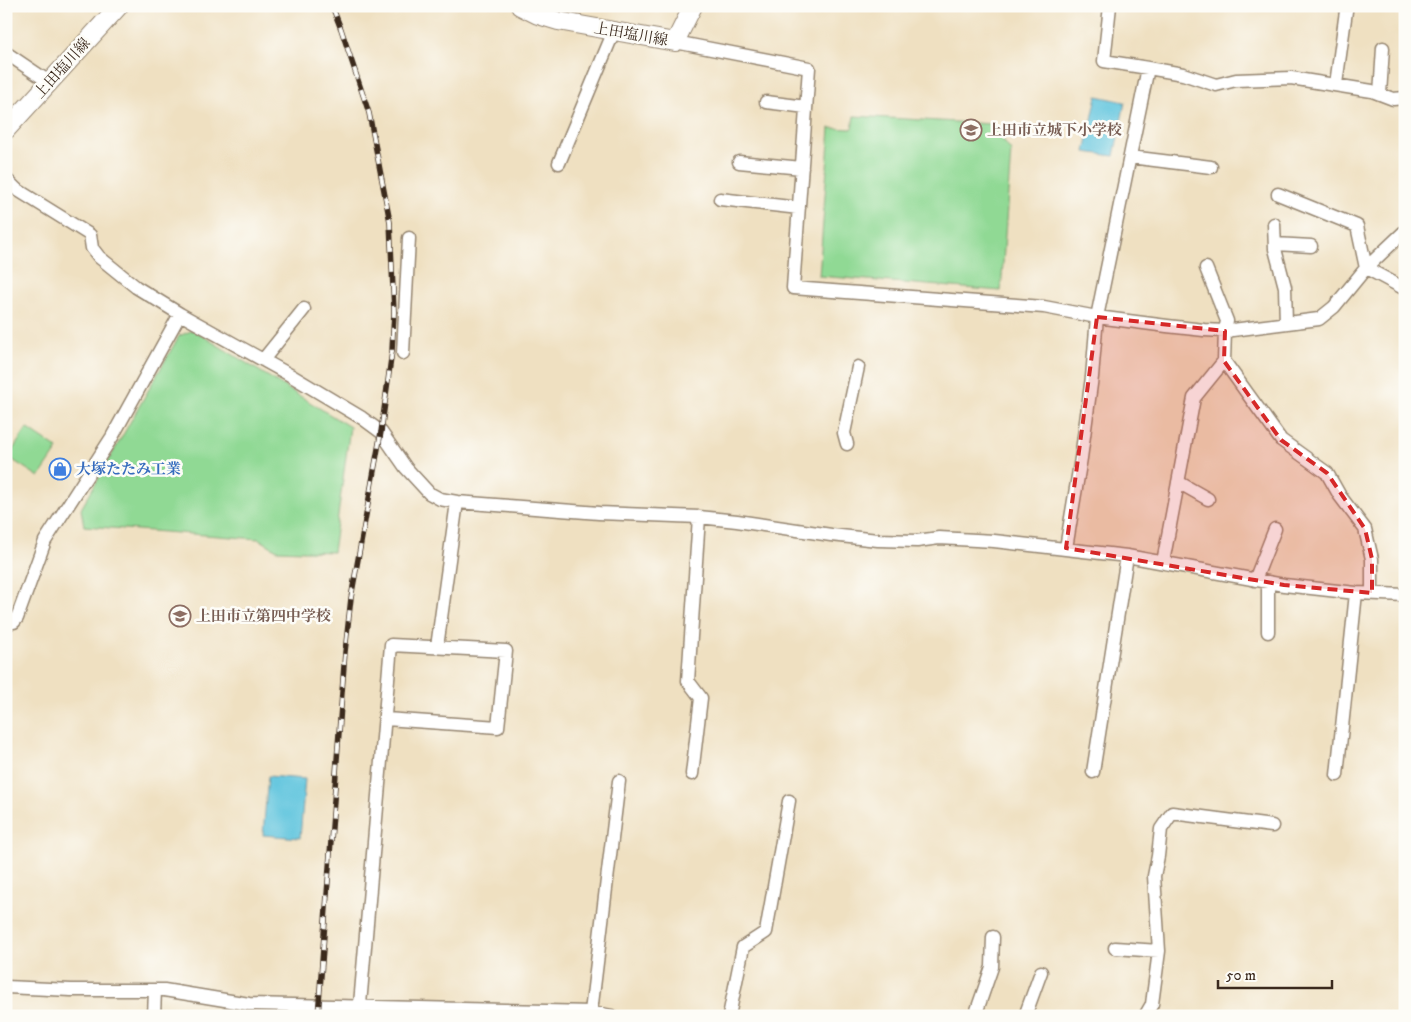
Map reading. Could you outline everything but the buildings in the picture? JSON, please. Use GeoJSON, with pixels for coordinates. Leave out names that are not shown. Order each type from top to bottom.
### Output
{"type":"FeatureCollection","features":[{"type":"Feature","properties":{"kind":"main road","name":"上田塩川線"},"geometry":{"type":"LineString","coordinates":[[6,130],[119,6]]}},
{"type":"Feature","properties":{"kind":"main road","name":"上田塩川線"},"geometry":{"type":"LineString","coordinates":[[520,6],[538,16],[558,21],[675,42],[693,6]]}},
{"type":"Feature","properties":{"kind":"street"},"geometry":{"type":"LineString","coordinates":[[1110,6],[1104,61],[1183,74],[1216,85],[1236,80],[1292,78],[1372,91],[1393,99],[1405,98]]}},
{"type":"Feature","properties":{"kind":"street"},"geometry":{"type":"LineString","coordinates":[[1336,84],[1346,11]]}},
{"type":"Feature","properties":{"kind":"street"},"geometry":{"type":"LineString","coordinates":[[559,163],[614,31]]}},
{"type":"Feature","properties":{"kind":"street"},"geometry":{"type":"LineString","coordinates":[[675,42],[810,68],[793,288],[1044,306],[1098,317],[1225,331],[1319,319],[1334,307],[1366,268],[1405,231]]}},
{"type":"Feature","properties":{"kind":"street"},"geometry":{"type":"LineString","coordinates":[[1380,94],[1383,48]]}},
{"type":"Feature","properties":{"kind":"street"},"geometry":{"type":"LineString","coordinates":[[6,53],[49,82]]}},
{"type":"Feature","properties":{"kind":"street"},"geometry":{"type":"LineString","coordinates":[[1066,548],[1081,458],[1098,317],[1148,68]]}},
{"type":"Feature","properties":{"kind":"street"},"geometry":{"type":"LineString","coordinates":[[766,102],[806,107]]}},
{"type":"Feature","properties":{"kind":"street"},"geometry":{"type":"LineString","coordinates":[[1130,157],[1210,167]]}},
{"type":"Feature","properties":{"kind":"street"},"geometry":{"type":"LineString","coordinates":[[739,162],[802,168]]}},
{"type":"Feature","properties":{"kind":"street"},"geometry":{"type":"LineString","coordinates":[[6,180],[90,235],[92,248],[99,257],[136,287],[362,418],[381,432],[406,468],[429,493],[440,499],[599,513],[699,517],[831,536],[917,541],[939,538],[1066,548],[1163,562],[1268,582],[1356,593],[1405,595]]}},
{"type":"Feature","properties":{"kind":"street"},"geometry":{"type":"LineString","coordinates":[[1278,194],[1357,226],[1366,268]]}},
{"type":"Feature","properties":{"kind":"street"},"geometry":{"type":"LineString","coordinates":[[720,199],[799,208]]}},
{"type":"Feature","properties":{"kind":"street"},"geometry":{"type":"LineString","coordinates":[[1274,224],[1275,249],[1285,287],[1286,323]]}},
{"type":"Feature","properties":{"kind":"street"},"geometry":{"type":"LineString","coordinates":[[404,353],[409,238]]}},
{"type":"Feature","properties":{"kind":"street"},"geometry":{"type":"LineString","coordinates":[[1275,244],[1311,246]]}},
{"type":"Feature","properties":{"kind":"street"},"geometry":{"type":"LineString","coordinates":[[1163,562],[1194,398],[1224,361],[1227,321],[1206,268]]}},
{"type":"Feature","properties":{"kind":"street"},"geometry":{"type":"LineString","coordinates":[[1366,268],[1405,288]]}},
{"type":"Feature","properties":{"kind":"street"},"geometry":{"type":"LineString","coordinates":[[263,360],[304,309]]}},
{"type":"Feature","properties":{"kind":"street"},"geometry":{"type":"LineString","coordinates":[[6,622],[14,622],[17,618],[45,541],[112,437],[180,314]]}},
{"type":"Feature","properties":{"kind":"street"},"geometry":{"type":"LineString","coordinates":[[1224,361],[1281,440],[1327,473],[1340,496],[1365,529],[1372,558],[1372,593]]}},
{"type":"Feature","properties":{"kind":"street"},"geometry":{"type":"LineString","coordinates":[[847,444],[844,433],[858,367]]}},
{"type":"Feature","properties":{"kind":"street"},"geometry":{"type":"LineString","coordinates":[[1178,482],[1208,499]]}},
{"type":"Feature","properties":{"kind":"street"},"geometry":{"type":"LineString","coordinates":[[437,648],[457,502]]}},
{"type":"Feature","properties":{"kind":"street"},"geometry":{"type":"LineString","coordinates":[[692,774],[701,698],[688,681],[699,517]]}},
{"type":"Feature","properties":{"kind":"street"},"geometry":{"type":"LineString","coordinates":[[1255,580],[1275,529]]}},
{"type":"Feature","properties":{"kind":"street"},"geometry":{"type":"LineString","coordinates":[[1093,772],[1127,556]]}},
{"type":"Feature","properties":{"kind":"street"},"geometry":{"type":"LineString","coordinates":[[1268,582],[1268,632]]}},
{"type":"Feature","properties":{"kind":"street"},"geometry":{"type":"LineString","coordinates":[[1338,775],[1356,593]]}},
{"type":"Feature","properties":{"kind":"street"},"geometry":{"type":"LineString","coordinates":[[359,1011],[392,645],[506,651],[498,727],[386,719]]}},
{"type":"Feature","properties":{"kind":"street"},"geometry":{"type":"LineString","coordinates":[[591,1012],[619,780]]}},
{"type":"Feature","properties":{"kind":"street"},"geometry":{"type":"LineString","coordinates":[[729,1016],[743,946],[766,932],[789,801]]}},
{"type":"Feature","properties":{"kind":"street"},"geometry":{"type":"LineString","coordinates":[[1146,1016],[1152,1004],[1159,951],[1154,876],[1161,829],[1172,813],[1272,826]]}},
{"type":"Feature","properties":{"kind":"street"},"geometry":{"type":"LineString","coordinates":[[975,1016],[992,967],[993,937]]}},
{"type":"Feature","properties":{"kind":"street"},"geometry":{"type":"LineString","coordinates":[[1116,948],[1159,951]]}},
{"type":"Feature","properties":{"kind":"street"},"geometry":{"type":"LineString","coordinates":[[1026,1016],[1041,972]]}},
{"type":"Feature","properties":{"kind":"street"},"geometry":{"type":"LineString","coordinates":[[6,988],[164,990],[248,1004],[359,1011],[591,1012],[610,1016]]}},
{"type":"Feature","properties":{"kind":"street"},"geometry":{"type":"LineString","coordinates":[[154,1016],[155,990]]}},
{"type":"Feature","properties":{"kind":"highlighted area"},"geometry":{"type":"Polygon","coordinates":[[[1097,317],[1225,331],[1224,361],[1281,440],[1327,473],[1365,529],[1372,559],[1372,593],[1284,585],[1066,548],[1097,317]]]}},
{"type":"Feature","properties":{"kind":"green space"},"geometry":{"type":"Polygon","coordinates":[[[854,116],[991,124],[1011,151],[1001,291],[819,276],[830,128],[852,129],[854,116]]]}},
{"type":"Feature","properties":{"kind":"green space"},"geometry":{"type":"Polygon","coordinates":[[[193,330],[350,427],[333,552],[277,550],[259,539],[84,526],[81,509],[179,336],[193,330]]]}},
{"type":"Feature","properties":{"kind":"green space"},"geometry":{"type":"Polygon","coordinates":[[[27,428],[58,449],[39,477],[8,457],[27,428]]]}},
{"type":"Feature","properties":{"kind":"water"},"geometry":{"type":"Polygon","coordinates":[[[1097,96],[1125,102],[1114,156],[1085,152],[1097,96]]]}},
{"type":"Feature","properties":{"kind":"water"},"geometry":{"type":"Polygon","coordinates":[[[268,776],[305,779],[300,838],[263,835],[268,776]]]}},
{"type":"Feature","properties":{"kind":"railway"},"geometry":{"type":"LineString","coordinates":[[318,1016],[345,652],[351,598],[381,432],[392,351],[394,312],[390,222],[369,113],[332,6]]}},
{"type":"Feature","properties":{"kind":"place","name":"上田市立城下小学校"},"geometry":{"type":"Point","coordinates":[971,130]}},
{"type":"Feature","properties":{"kind":"place","name":"大塚たたみ工業"},"geometry":{"type":"Point","coordinates":[60,469]}},
{"type":"Feature","properties":{"kind":"place","name":"上田市立第四中学校"},"geometry":{"type":"Point","coordinates":[180,616]}}]}
